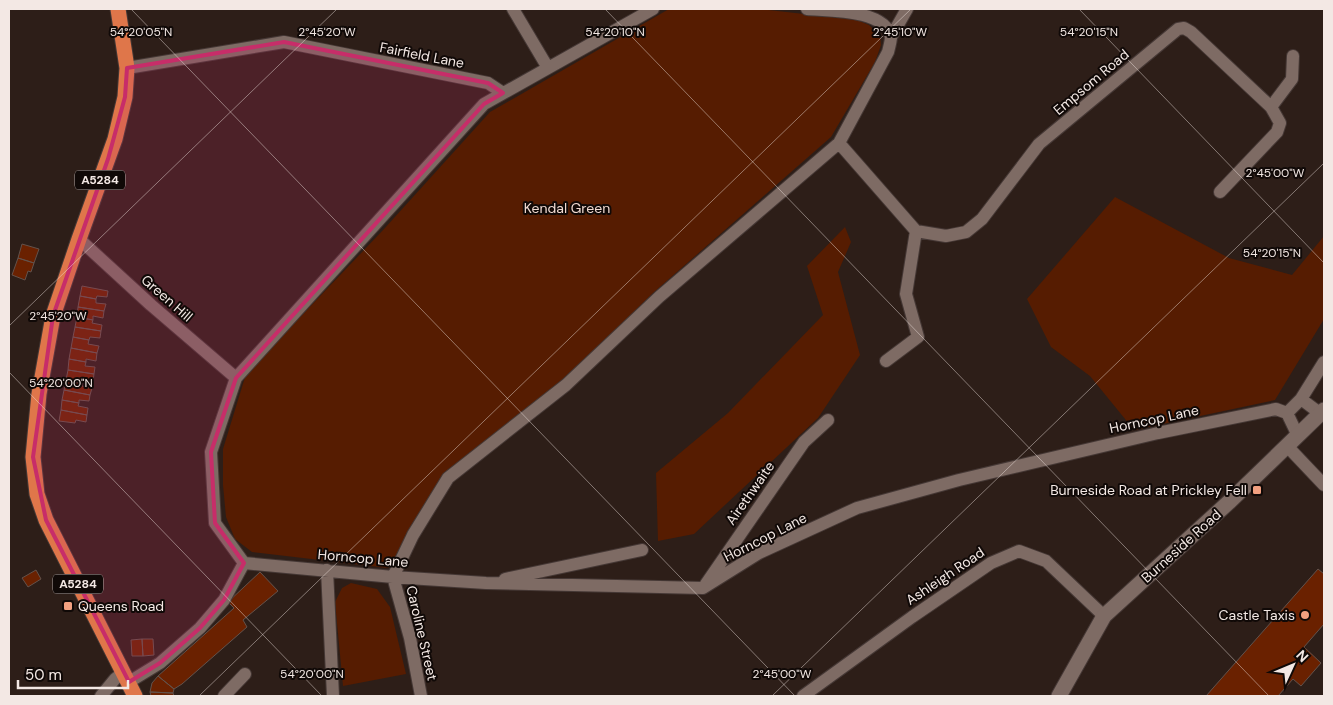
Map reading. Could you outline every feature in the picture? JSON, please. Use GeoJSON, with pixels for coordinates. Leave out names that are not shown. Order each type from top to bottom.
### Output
{"type":"FeatureCollection","features":[{"type":"Feature","properties":{"kind":"highway","name":"A5284"},"geometry":{"type":"LineString","coordinates":[[118,9],[126,68],[125,97],[115,139],[78,239],[53,316],[35,425],[33,457],[37,494],[46,520],[135,696]]}},
{"type":"Feature","properties":{"kind":"street"},"geometry":{"type":"LineString","coordinates":[[513,9],[548,68]]}},
{"type":"Feature","properties":{"kind":"street"},"geometry":{"type":"LineString","coordinates":[[101,696],[115,679],[126,677],[160,662],[200,628],[224,600],[244,563],[215,523],[211,452],[236,378],[484,104],[653,9]]}},
{"type":"Feature","properties":{"kind":"street"},"geometry":{"type":"LineString","coordinates":[[807,9],[866,14],[884,25],[891,37]]}},
{"type":"Feature","properties":{"kind":"street"},"geometry":{"type":"LineString","coordinates":[[393,577],[413,535],[448,478],[566,385],[659,296],[839,143],[888,52],[891,37],[907,9]]}},
{"type":"Feature","properties":{"kind":"street","name":"Empsom Road"},"geometry":{"type":"LineString","coordinates":[[916,231],[946,236],[966,232],[982,219],[1039,144],[1178,29],[1184,28],[1191,32],[1272,107]]}},
{"type":"Feature","properties":{"kind":"street","name":"Fairfield Lane"},"geometry":{"type":"LineString","coordinates":[[126,68],[284,42],[488,83],[503,93]]}},
{"type":"Feature","properties":{"kind":"street"},"geometry":{"type":"LineString","coordinates":[[1220,192],[1276,132],[1280,123],[1272,107],[1292,79],[1294,56]]}},
{"type":"Feature","properties":{"kind":"street"},"geometry":{"type":"LineString","coordinates":[[839,143],[916,231],[906,294],[918,336],[886,361]]}},
{"type":"Feature","properties":{"kind":"street","name":"Green Hill"},"geometry":{"type":"LineString","coordinates":[[78,239],[236,378]]}},
{"type":"Feature","properties":{"kind":"street"},"geometry":{"type":"LineString","coordinates":[[1324,362],[1301,400],[1287,413],[1293,441],[1324,485]]}},
{"type":"Feature","properties":{"kind":"street"},"geometry":{"type":"LineString","coordinates":[[1301,400],[1322,412]]}},
{"type":"Feature","properties":{"kind":"street","name":"Horncop Lane"},"geometry":{"type":"LineString","coordinates":[[244,563],[393,577],[486,583],[703,588],[759,554],[857,508],[959,480],[1158,433],[1276,409],[1287,413]]}},
{"type":"Feature","properties":{"kind":"street","name":"Burneside Road"},"geometry":{"type":"LineString","coordinates":[[1058,696],[1104,616],[1229,502],[1322,412]]}},
{"type":"Feature","properties":{"kind":"street","name":"Airethwaite"},"geometry":{"type":"LineString","coordinates":[[703,588],[804,442],[828,420]]}},
{"type":"Feature","properties":{"kind":"street"},"geometry":{"type":"LineString","coordinates":[[486,583],[642,550]]}},
{"type":"Feature","properties":{"kind":"street","name":"Ashleigh Road"},"geometry":{"type":"LineString","coordinates":[[803,696],[912,617],[991,563],[1019,551],[1046,561],[1104,616]]}},
{"type":"Feature","properties":{"kind":"street"},"geometry":{"type":"LineString","coordinates":[[327,570],[333,696]]}},
{"type":"Feature","properties":{"kind":"street","name":"Caroline Street"},"geometry":{"type":"LineString","coordinates":[[393,577],[410,638],[420,696]]}},
{"type":"Feature","properties":{"kind":"street"},"geometry":{"type":"LineString","coordinates":[[224,696],[245,674]]}},
{"type":"Feature","properties":{"kind":"highlighted area"},"geometry":{"type":"Polygon","coordinates":[[[284,42],[488,83],[503,93],[484,104],[236,378],[211,452],[215,523],[244,563],[224,600],[200,628],[160,663],[129,682],[46,520],[33,457],[53,316],[108,159],[125,97],[127,68],[284,42]]]}},
{"type":"Feature","properties":{"kind":"green space","name":"Kendal Green"},"geometry":{"type":"Polygon","coordinates":[[[669,9],[760,9],[857,20],[869,25],[880,36],[881,45],[875,62],[831,137],[653,293],[575,370],[445,477],[388,568],[252,552],[235,539],[226,517],[223,485],[223,449],[246,374],[384,229],[490,112],[669,9]]]}},
{"type":"Feature","properties":{"kind":"green space"},"geometry":{"type":"Polygon","coordinates":[[[1115,197],[1229,258],[1292,275],[1324,236],[1324,319],[1275,400],[1134,430],[1090,376],[1051,347],[1027,299],[1115,197]]]}},
{"type":"Feature","properties":{"kind":"green space"},"geometry":{"type":"Polygon","coordinates":[[[845,227],[851,242],[838,272],[860,355],[818,418],[694,534],[658,541],[656,473],[728,413],[823,315],[807,266],[845,227]]]}},
{"type":"Feature","properties":{"kind":"green space"},"geometry":{"type":"Polygon","coordinates":[[[351,583],[377,589],[390,607],[406,674],[343,686],[335,602],[342,588],[351,583]]]}},
{"type":"Feature","properties":{"kind":"building"},"geometry":{"type":"Polygon","coordinates":[[[22,244],[39,249],[34,263],[18,258],[22,244]]]}},
{"type":"Feature","properties":{"kind":"building"},"geometry":{"type":"Polygon","coordinates":[[[18,258],[34,263],[31,272],[28,271],[25,280],[12,275],[18,258]]]}},
{"type":"Feature","properties":{"kind":"building"},"geometry":{"type":"Polygon","coordinates":[[[82,286],[108,291],[107,297],[97,296],[96,299],[80,296],[82,286]]]}},
{"type":"Feature","properties":{"kind":"building"},"geometry":{"type":"Polygon","coordinates":[[[80,296],[96,299],[96,303],[106,304],[104,311],[78,307],[80,296]]]}},
{"type":"Feature","properties":{"kind":"building"},"geometry":{"type":"Polygon","coordinates":[[[78,307],[104,311],[103,318],[93,316],[93,320],[77,317],[78,307]]]}},
{"type":"Feature","properties":{"kind":"building"},"geometry":{"type":"Polygon","coordinates":[[[77,317],[93,320],[92,323],[102,325],[101,331],[75,327],[77,317]]]}},
{"type":"Feature","properties":{"kind":"building"},"geometry":{"type":"Polygon","coordinates":[[[75,327],[101,331],[100,338],[90,337],[89,340],[73,337],[75,327]]]}},
{"type":"Feature","properties":{"kind":"building"},"geometry":{"type":"Polygon","coordinates":[[[73,337],[89,340],[88,344],[99,346],[97,353],[71,348],[73,337]]]}},
{"type":"Feature","properties":{"kind":"building"},"geometry":{"type":"Polygon","coordinates":[[[71,348],[97,353],[96,361],[86,359],[86,362],[69,359],[71,348]]]}},
{"type":"Feature","properties":{"kind":"building"},"geometry":{"type":"Polygon","coordinates":[[[69,359],[86,362],[85,366],[95,367],[94,374],[68,370],[69,359]]]}},
{"type":"Feature","properties":{"kind":"building"},"geometry":{"type":"Polygon","coordinates":[[[68,370],[94,374],[93,381],[83,379],[82,383],[66,380],[68,370]]]}},
{"type":"Feature","properties":{"kind":"building"},"geometry":{"type":"Polygon","coordinates":[[[66,380],[82,383],[82,386],[92,388],[90,395],[64,390],[66,380]]]}},
{"type":"Feature","properties":{"kind":"building"},"geometry":{"type":"Polygon","coordinates":[[[64,390],[90,395],[89,401],[79,400],[79,403],[62,400],[64,390]]]}},
{"type":"Feature","properties":{"kind":"building"},"geometry":{"type":"Polygon","coordinates":[[[62,400],[79,403],[78,406],[88,408],[87,415],[61,410],[62,400]]]}},
{"type":"Feature","properties":{"kind":"building"},"geometry":{"type":"Polygon","coordinates":[[[61,410],[87,415],[86,422],[76,420],[75,423],[59,421],[61,410]]]}},
{"type":"Feature","properties":{"kind":"building"},"geometry":{"type":"Polygon","coordinates":[[[1318,569],[1324,574],[1324,624],[1304,647],[1321,663],[1301,686],[1293,679],[1278,696],[1206,696],[1318,569]]]}},
{"type":"Feature","properties":{"kind":"building"},"geometry":{"type":"Polygon","coordinates":[[[36,570],[41,579],[28,587],[22,578],[36,570]]]}},
{"type":"Feature","properties":{"kind":"building"},"geometry":{"type":"Polygon","coordinates":[[[260,572],[278,591],[243,620],[247,627],[174,689],[158,676],[234,608],[228,602],[260,572]]]}},
{"type":"Feature","properties":{"kind":"building"},"geometry":{"type":"Polygon","coordinates":[[[142,639],[143,656],[132,656],[131,640],[142,639]]]}},
{"type":"Feature","properties":{"kind":"building"},"geometry":{"type":"Polygon","coordinates":[[[142,639],[153,639],[154,655],[143,656],[142,639]]]}},
{"type":"Feature","properties":{"kind":"building"},"geometry":{"type":"Polygon","coordinates":[[[158,676],[174,689],[173,693],[150,692],[152,683],[158,676]]]}},
{"type":"Feature","properties":{"kind":"building"},"geometry":{"type":"Polygon","coordinates":[[[150,692],[173,693],[174,696],[151,696],[150,692]]]}},
{"type":"Feature","properties":{"kind":"place","name":"Burneside Road at Prickley Fell"},"geometry":{"type":"Point","coordinates":[1257,490]}},
{"type":"Feature","properties":{"kind":"place","name":"Queens Road"},"geometry":{"type":"Point","coordinates":[68,606]}},
{"type":"Feature","properties":{"kind":"place","name":"Castle Taxis"},"geometry":{"type":"Point","coordinates":[1305,615]}}]}
